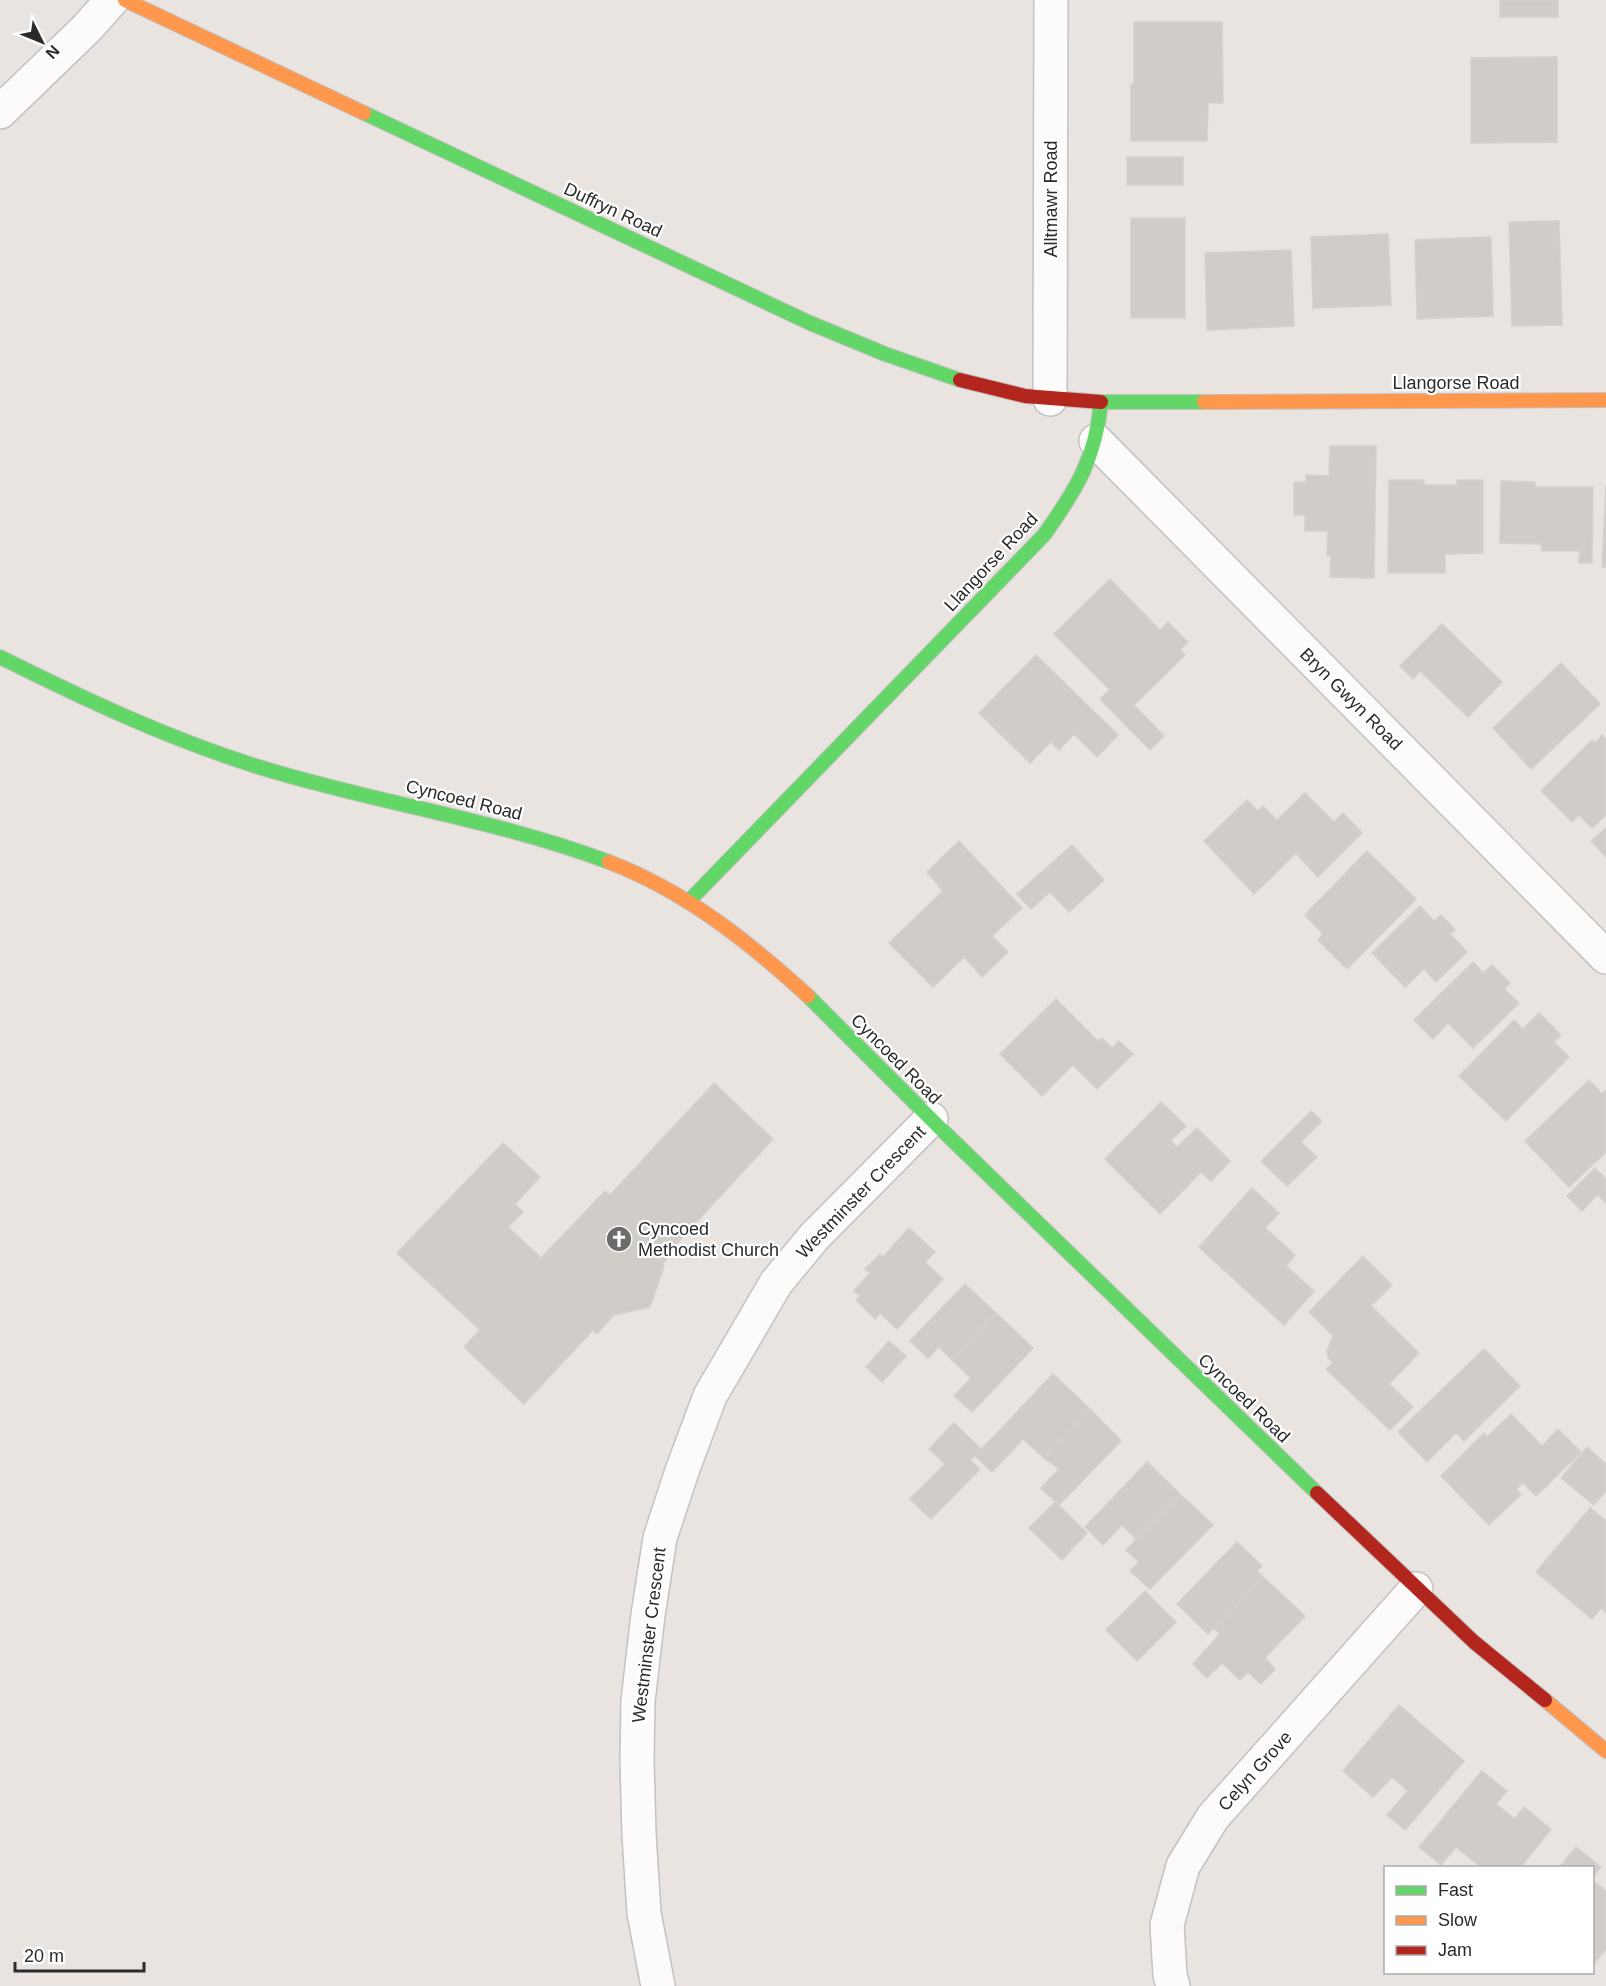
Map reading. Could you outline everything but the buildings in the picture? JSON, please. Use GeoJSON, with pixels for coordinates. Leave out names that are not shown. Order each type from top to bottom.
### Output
{"type":"FeatureCollection","features":[{"type":"Feature","properties":{"kind":"street"},"geometry":{"type":"LineString","coordinates":[[0,112],[87,28],[112,0]]}},
{"type":"Feature","properties":{"kind":"street","name":"Duffryn Road"},"geometry":{"type":"LineString","coordinates":[[125,0],[810,323],[943,375],[1016,394],[1101,402]]}},
{"type":"Feature","properties":{"kind":"street","name":"Alltmawr Road"},"geometry":{"type":"LineString","coordinates":[[1050,399],[1052,0]]}},
{"type":"Feature","properties":{"kind":"street","name":"Llangorse Road"},"geometry":{"type":"LineString","coordinates":[[688,902],[1044,535],[1065,506],[1086,465],[1096,441],[1101,402],[1606,400]]}},
{"type":"Feature","properties":{"kind":"street","name":"Bryn Gwyn Road"},"geometry":{"type":"LineString","coordinates":[[1096,441],[1606,957]]}},
{"type":"Feature","properties":{"kind":"street","name":"Cyncoed Road"},"geometry":{"type":"LineString","coordinates":[[0,657],[52,684],[140,723],[222,754],[295,777],[550,840],[614,863],[661,885],[728,929],[796,986],[1416,1589],[1474,1642],[1606,1750]]}},
{"type":"Feature","properties":{"kind":"street","name":"Westminster Crescent"},"geometry":{"type":"LineString","coordinates":[[648,1983],[639,1834],[638,1701],[660,1538],[710,1396],[776,1283],[814,1237],[931,1119]]}},
{"type":"Feature","properties":{"kind":"street","name":"Celyn Grove"},"geometry":{"type":"LineString","coordinates":[[1173,1986],[1170,1976],[1167,1926],[1183,1866],[1214,1817],[1416,1589]]}},
{"type":"Feature","properties":{"kind":"traffic: fast"},"geometry":{"type":"LineString","coordinates":[[364,113],[810,323],[885,354],[960,380]]}},
{"type":"Feature","properties":{"kind":"traffic: fast"},"geometry":{"type":"LineString","coordinates":[[688,902],[1044,535],[1083,473],[1094,440],[1101,402],[1204,402]]}},
{"type":"Feature","properties":{"kind":"traffic: fast"},"geometry":{"type":"LineString","coordinates":[[0,657],[127,717],[225,756],[303,780],[523,834],[609,862]]}},
{"type":"Feature","properties":{"kind":"traffic: fast"},"geometry":{"type":"LineString","coordinates":[[808,996],[940,1128],[1317,1493]]}},
{"type":"Feature","properties":{"kind":"traffic: slow"},"geometry":{"type":"LineString","coordinates":[[125,0],[364,113]]}},
{"type":"Feature","properties":{"kind":"traffic: slow"},"geometry":{"type":"LineString","coordinates":[[1204,402],[1606,400]]}},
{"type":"Feature","properties":{"kind":"traffic: slow"},"geometry":{"type":"LineString","coordinates":[[609,862],[637,874],[690,903],[763,956],[808,996]]}},
{"type":"Feature","properties":{"kind":"traffic: slow"},"geometry":{"type":"LineString","coordinates":[[1545,1700],[1606,1751]]}},
{"type":"Feature","properties":{"kind":"traffic: jam"},"geometry":{"type":"LineString","coordinates":[[960,380],[1025,396],[1101,402]]}},
{"type":"Feature","properties":{"kind":"traffic: jam"},"geometry":{"type":"LineString","coordinates":[[1317,1493],[1474,1642],[1545,1700]]}},
{"type":"Feature","properties":{"kind":"place","name":"Cyncoed Methodist Church"},"geometry":{"type":"Point","coordinates":[619,1239]}}]}
